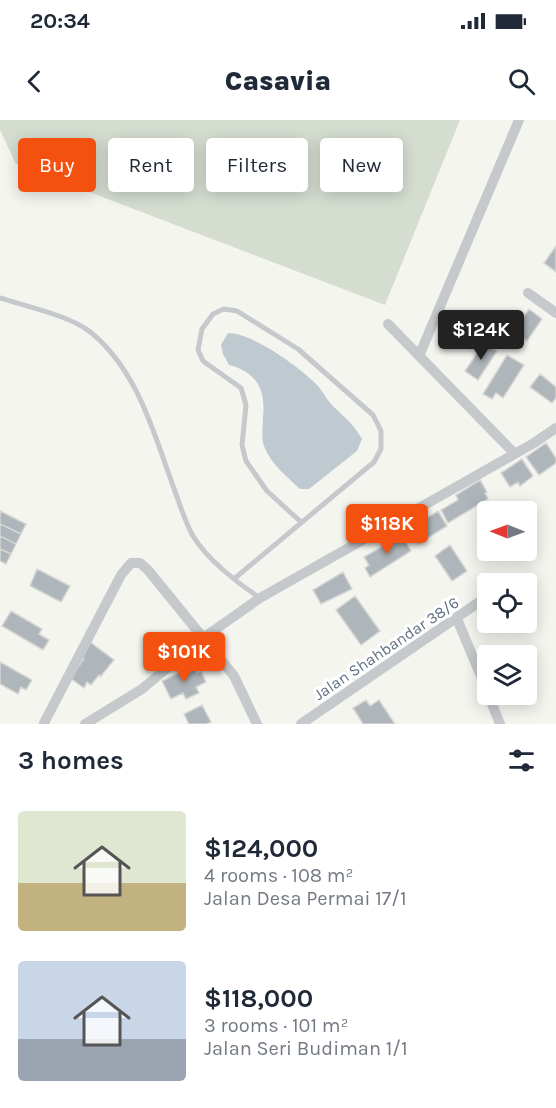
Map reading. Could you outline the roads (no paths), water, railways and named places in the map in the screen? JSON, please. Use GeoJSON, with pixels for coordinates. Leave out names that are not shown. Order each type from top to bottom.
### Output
{"type":"FeatureCollection","features":[{"type":"Feature","properties":{"kind":"street"},"geometry":{"type":"LineString","coordinates":[[419,356],[519,120]]}},
{"type":"Feature","properties":{"kind":"street"},"geometry":{"type":"LineString","coordinates":[[528,293],[556,313]]}},
{"type":"Feature","properties":{"kind":"street"},"geometry":{"type":"LineString","coordinates":[[388,324],[514,453]]}},
{"type":"Feature","properties":{"kind":"street"},"geometry":{"type":"LineString","coordinates":[[85,724],[142,689],[203,638],[260,598],[534,443],[556,428]]}},
{"type":"Feature","properties":{"kind":"street"},"geometry":{"type":"LineString","coordinates":[[44,723],[121,575],[131,563],[140,563],[234,676],[257,724]]}},
{"type":"Feature","properties":{"kind":"street","name":"Jalan Shahbandar 38/6"},"geometry":{"type":"LineString","coordinates":[[301,724],[477,604]]}},
{"type":"Feature","properties":{"kind":"street"},"geometry":{"type":"LineString","coordinates":[[457,618],[477,667]]}},
{"type":"Feature","properties":{"kind":"street"},"geometry":{"type":"LineString","coordinates":[[492,705],[500,724]]}},
{"type":"Feature","properties":{"kind":"lane"},"geometry":{"type":"LineString","coordinates":[[0,298],[66,320],[87,330],[108,348],[127,373],[142,403],[193,536],[208,556],[260,598]]}},
{"type":"Feature","properties":{"kind":"lane"},"geometry":{"type":"LineString","coordinates":[[235,578],[374,462],[381,449],[381,431],[372,415],[298,349],[237,311],[224,309],[213,314],[202,329],[198,350],[203,361],[241,388],[246,405],[242,445],[246,461],[267,491],[301,522]]}}]}
